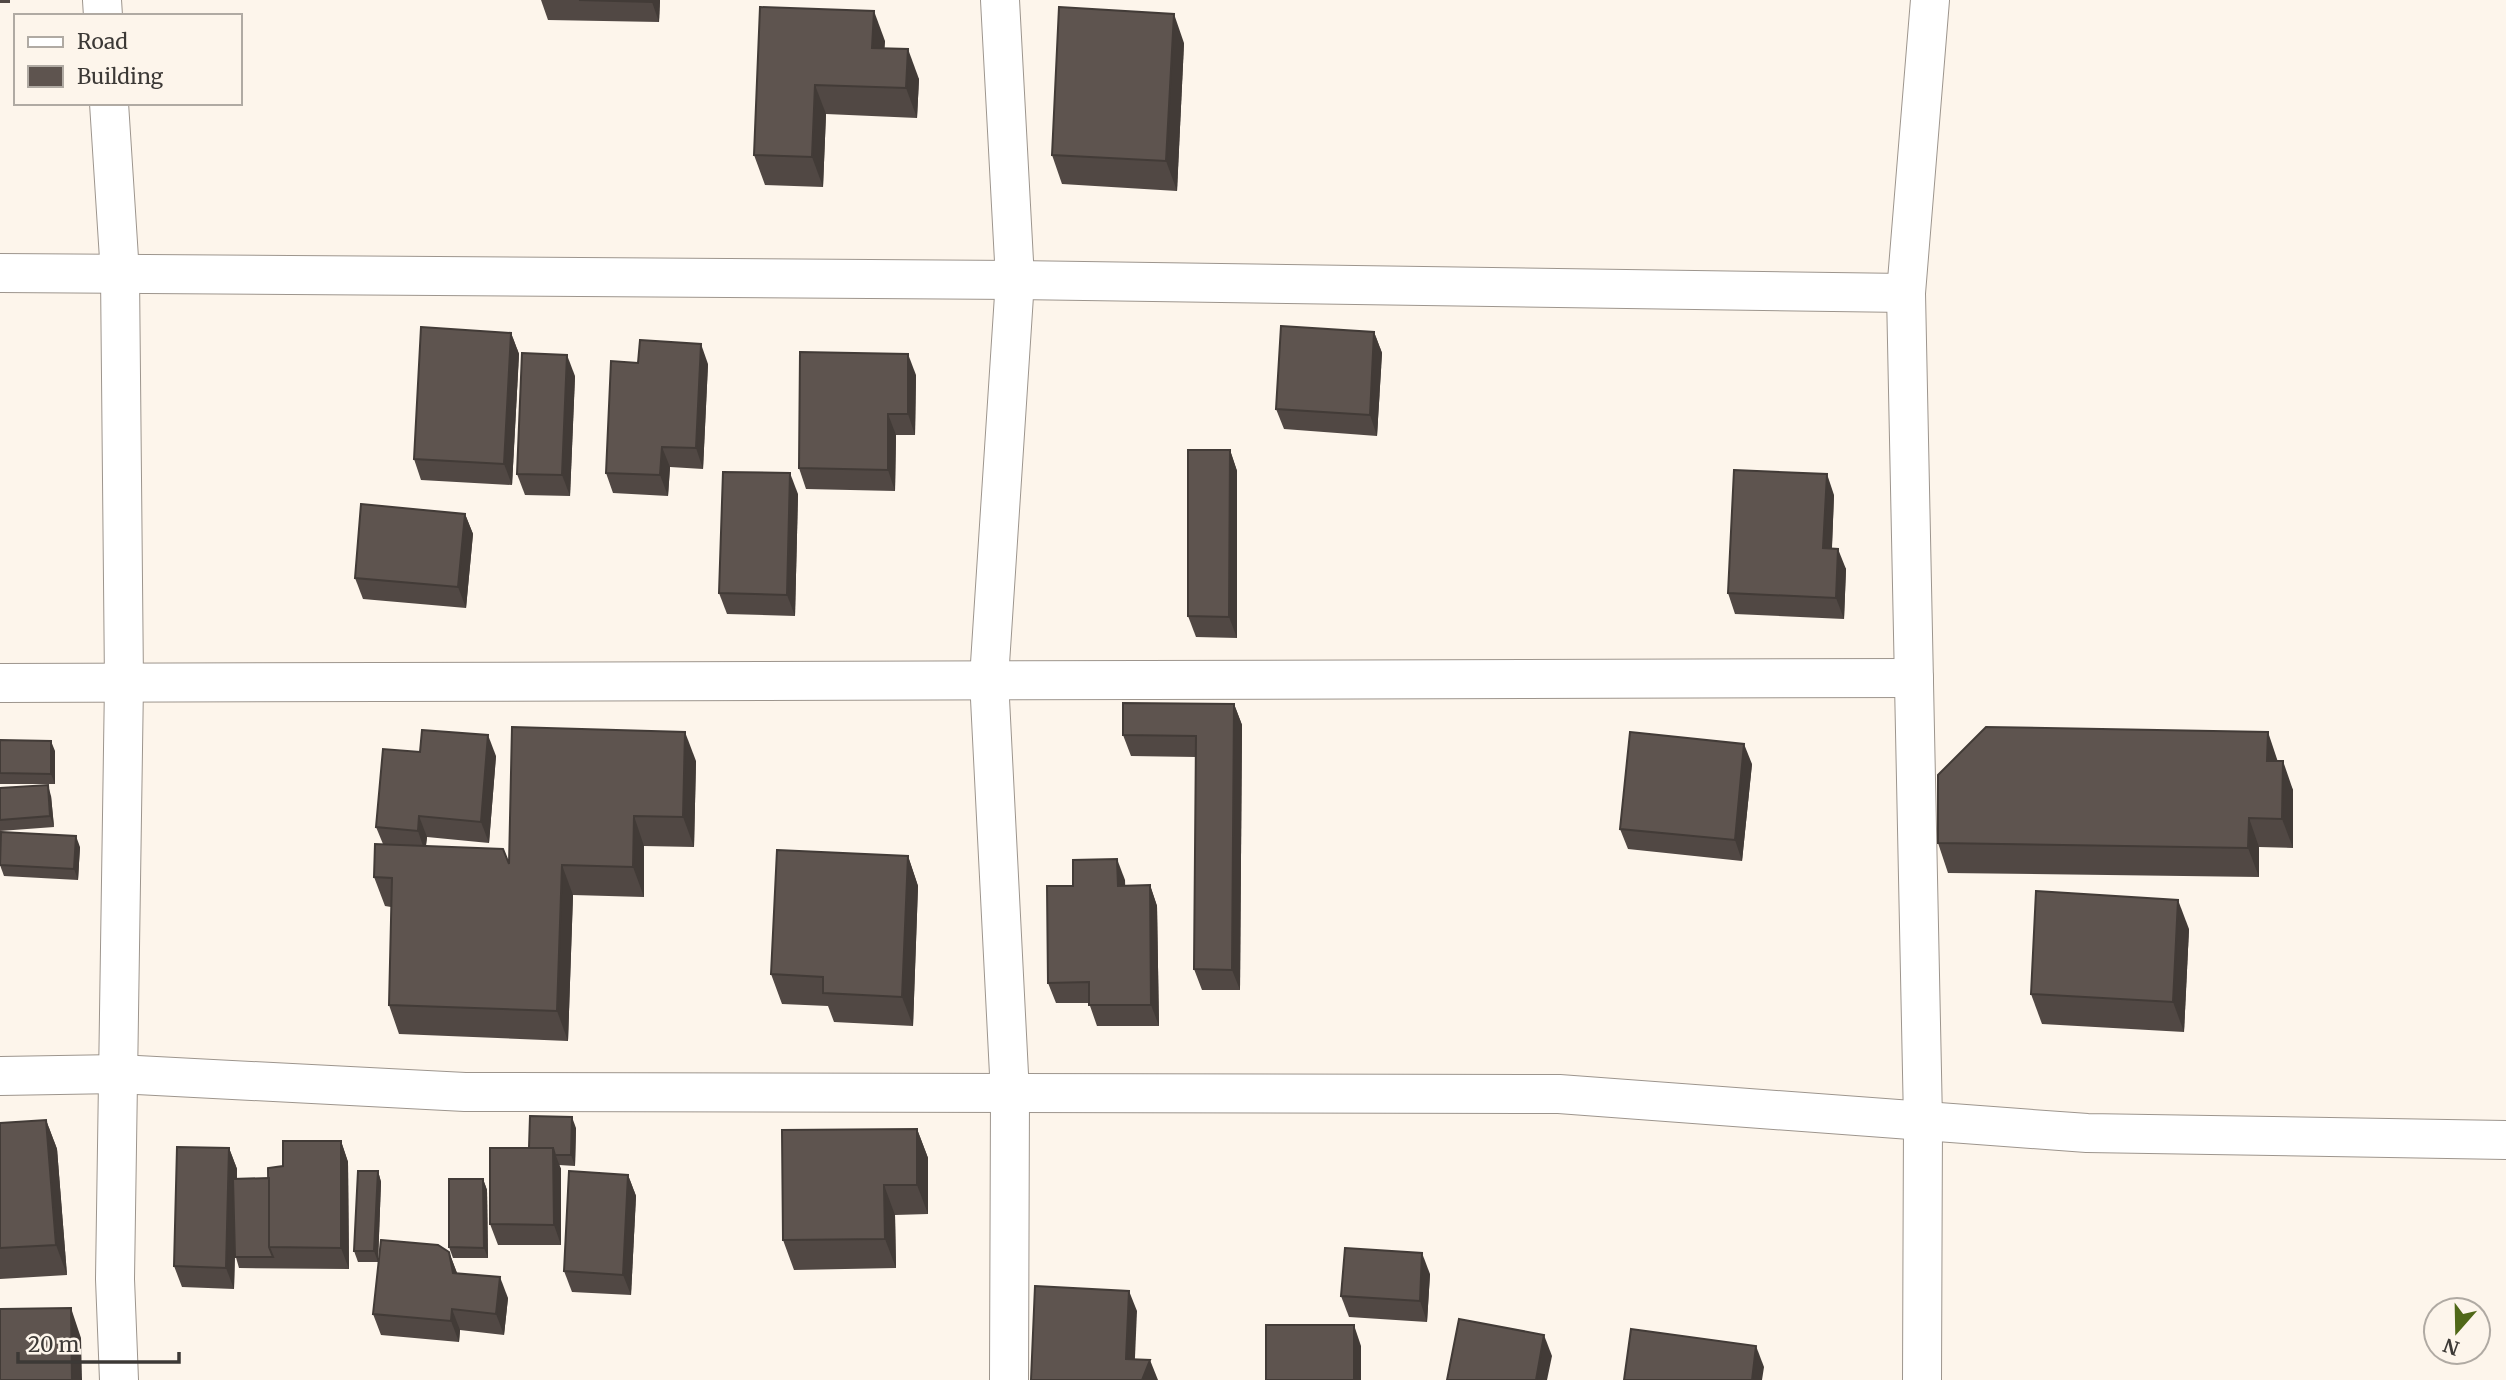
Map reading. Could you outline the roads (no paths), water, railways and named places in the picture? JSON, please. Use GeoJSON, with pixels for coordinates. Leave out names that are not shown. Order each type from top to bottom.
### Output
{"type":"FeatureCollection","features":[{"type":"Feature","properties":{"kind":"street"},"geometry":{"type":"LineString","coordinates":[[1000,0],[1015,280],[989,679],[1010,1094],[1009,1380]]}},
{"type":"Feature","properties":{"kind":"street"},"geometry":{"type":"LineString","coordinates":[[1922,1380],[1923,1121],[1906,293],[1930,0]]}},
{"type":"Feature","properties":{"kind":"street"},"geometry":{"type":"LineString","coordinates":[[109,105],[120,274],[124,683],[115,1279],[119,1380]]}},
{"type":"Feature","properties":{"kind":"street"},"geometry":{"type":"LineString","coordinates":[[0,273],[1015,280],[1906,293]]}},
{"type":"Feature","properties":{"kind":"street"},"geometry":{"type":"LineString","coordinates":[[0,683],[1914,678]]}},
{"type":"Feature","properties":{"kind":"street"},"geometry":{"type":"LineString","coordinates":[[0,1076],[118,1074],[465,1093],[1559,1094],[2087,1133],[2506,1140]]}}]}
